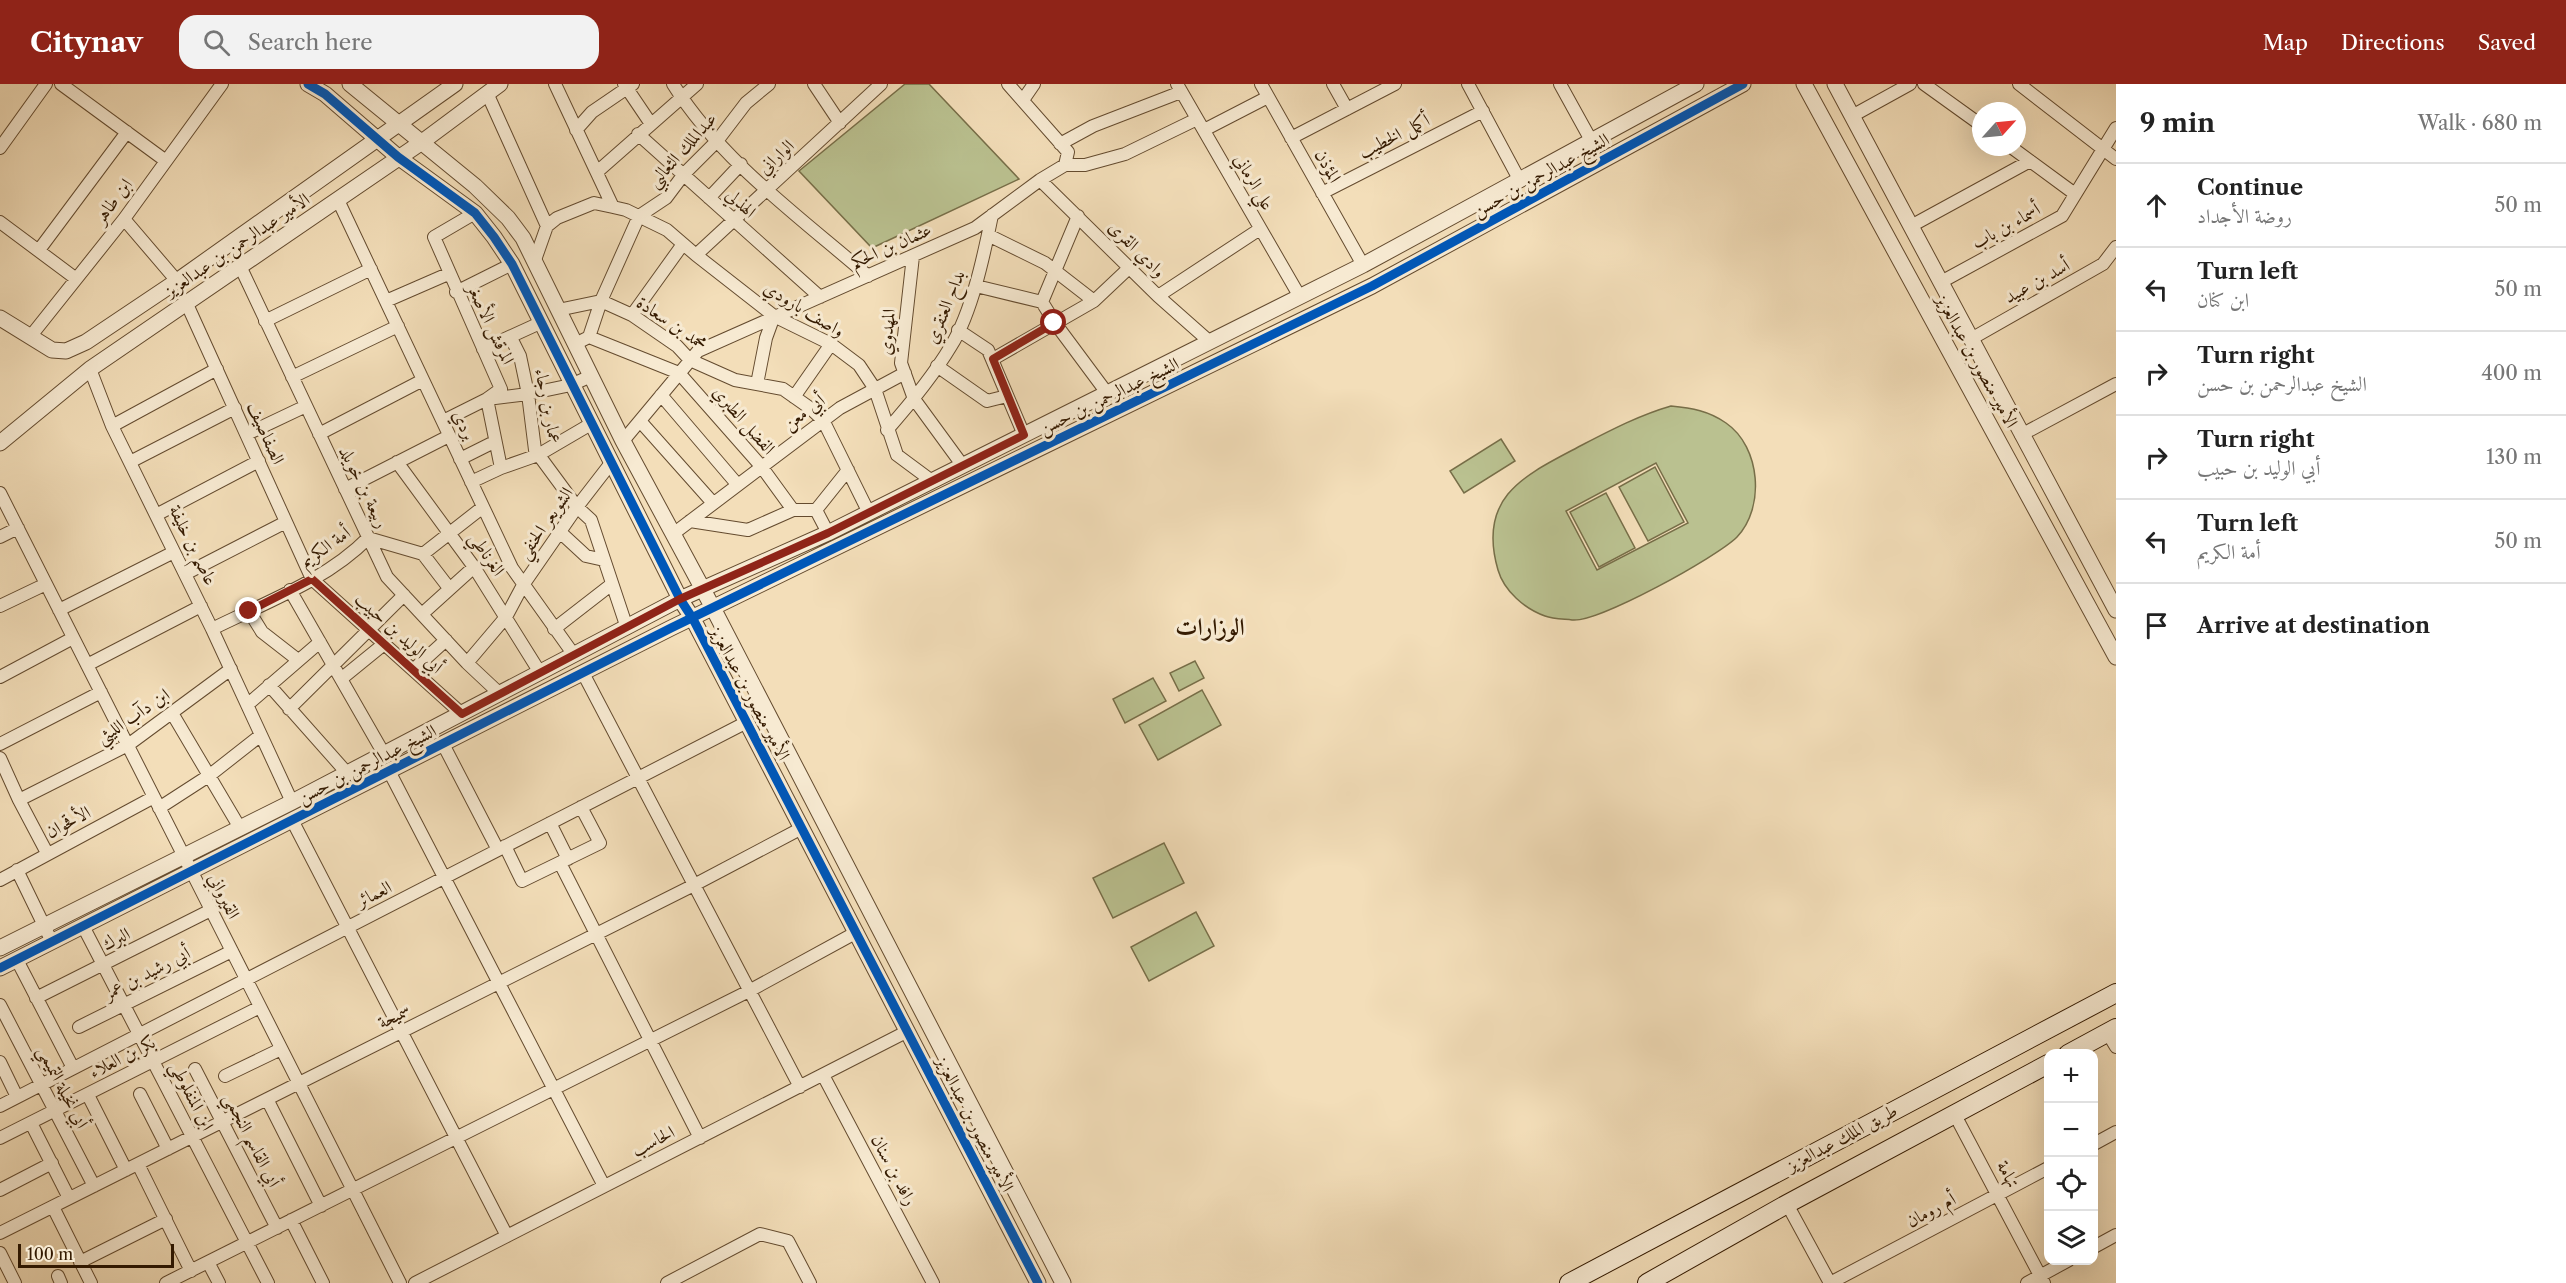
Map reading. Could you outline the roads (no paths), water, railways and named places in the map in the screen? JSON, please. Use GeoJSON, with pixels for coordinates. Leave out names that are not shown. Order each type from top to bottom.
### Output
{"type":"FeatureCollection","features":[{"type":"Feature","properties":{"kind":"main road","name":"طريق الملك عبدالعزيز"},"geometry":{"type":"LineString","coordinates":[[1569,1283],[2116,993]]}},
{"type":"Feature","properties":{"kind":"main road"},"geometry":{"type":"LineString","coordinates":[[2079,1049],[2113,1036]]}},
{"type":"Feature","properties":{"kind":"main road","name":"طريق الملك عبدالعزيز"},"geometry":{"type":"LineString","coordinates":[[1647,1283],[1786,1204],[2044,1067]]}},
{"type":"Feature","properties":{"kind":"street"},"geometry":{"type":"LineString","coordinates":[[0,148],[46,84]]}},
{"type":"Feature","properties":{"kind":"street"},"geometry":{"type":"LineString","coordinates":[[61,84],[166,160]]}},
{"type":"Feature","properties":{"kind":"street","name":"ابن طاهر"},"geometry":{"type":"LineString","coordinates":[[30,338],[75,278],[124,219],[222,84]]}},
{"type":"Feature","properties":{"kind":"street","name":"الأمير منصور بن عبدالعزيز"},"geometry":{"type":"LineString","coordinates":[[308,84],[324,94],[398,157],[475,213],[512,264],[680,599],[693,619],[857,932],[1038,1283]]}},
{"type":"Feature","properties":{"kind":"street","name":"الأمير منصور بن عبدالعزيز"},"geometry":{"type":"LineString","coordinates":[[350,84],[475,186],[508,218],[523,238],[558,310],[582,341],[591,376],[623,441],[713,608],[1063,1283]]}},
{"type":"Feature","properties":{"kind":"street","name":"الأمير عبدالرحمن بن عبدالعزيز"},"geometry":{"type":"LineString","coordinates":[[30,338],[52,350],[66,351],[86,342],[177,281],[455,84]]}},
{"type":"Feature","properties":{"kind":"street","name":"الأمير عبدالرحمن بن عبدالعزيز"},"geometry":{"type":"LineString","coordinates":[[0,443],[90,369],[422,142],[500,84]]}},
{"type":"Feature","properties":{"kind":"street"},"geometry":{"type":"LineString","coordinates":[[555,84],[613,207]]}},
{"type":"Feature","properties":{"kind":"street"},"geometry":{"type":"LineString","coordinates":[[674,84],[717,141],[868,276]]}},
{"type":"Feature","properties":{"kind":"street"},"geometry":{"type":"LineString","coordinates":[[597,172],[696,84]]}},
{"type":"Feature","properties":{"kind":"street"},"geometry":{"type":"LineString","coordinates":[[814,84],[840,123]]}},
{"type":"Feature","properties":{"kind":"street","name":"الواراني"},"geometry":{"type":"LineString","coordinates":[[696,255],[840,123],[868,90],[881,84]]}},
{"type":"Feature","properties":{"kind":"street"},"geometry":{"type":"LineString","coordinates":[[1008,84],[1068,152],[1065,165]]}},
{"type":"Feature","properties":{"kind":"street"},"geometry":{"type":"LineString","coordinates":[[1023,100],[1035,84]]}},
{"type":"Feature","properties":{"kind":"street","name":"المؤذن"},"geometry":{"type":"LineString","coordinates":[[1261,84],[1363,265]]}},
{"type":"Feature","properties":{"kind":"street"},"geometry":{"type":"LineString","coordinates":[[1333,84],[1347,109]]}},
{"type":"Feature","properties":{"kind":"street"},"geometry":{"type":"LineString","coordinates":[[1291,138],[1395,84]]}},
{"type":"Feature","properties":{"kind":"street"},"geometry":{"type":"LineString","coordinates":[[1468,84],[1520,181]]}},
{"type":"Feature","properties":{"kind":"street"},"geometry":{"type":"LineString","coordinates":[[1560,84],[1592,142]]}},
{"type":"Feature","properties":{"kind":"street","name":"الشيخ عبدالرحمن بن حسن"},"geometry":{"type":"LineString","coordinates":[[0,948],[292,802],[680,599],[869,513],[1363,265],[1696,84]]}},
{"type":"Feature","properties":{"kind":"street","name":"الشيخ عبدالرحمن بن حسن"},"geometry":{"type":"LineString","coordinates":[[0,968],[713,608],[1372,286],[1743,84]]}},
{"type":"Feature","properties":{"kind":"street","name":"الأمير منصور بن عبدالعزيز"},"geometry":{"type":"LineString","coordinates":[[1804,84],[2116,657]]}},
{"type":"Feature","properties":{"kind":"street","name":"الأمير منصور بن عبدالعزيز"},"geometry":{"type":"LineString","coordinates":[[1835,84],[2116,610]]}},
{"type":"Feature","properties":{"kind":"street"},"geometry":{"type":"LineString","coordinates":[[1852,116],[1910,84]]}},
{"type":"Feature","properties":{"kind":"street"},"geometry":{"type":"LineString","coordinates":[[1924,84],[1972,119]]}},
{"type":"Feature","properties":{"kind":"street"},"geometry":{"type":"LineString","coordinates":[[2019,84],[2116,159]]}},
{"type":"Feature","properties":{"kind":"street","name":"عبدالملك الثعالبي"},"geometry":{"type":"LineString","coordinates":[[639,216],[666,198],[684,174],[717,141],[746,103],[765,85]]}},
{"type":"Feature","properties":{"kind":"street"},"geometry":{"type":"LineString","coordinates":[[576,130],[592,112],[628,86],[651,124]]}},
{"type":"Feature","properties":{"kind":"street"},"geometry":{"type":"LineString","coordinates":[[1060,144],[1093,126],[1179,88]]}},
{"type":"Feature","properties":{"kind":"street","name":"علي الرماني"},"geometry":{"type":"LineString","coordinates":[[1179,88],[1300,297]]}},
{"type":"Feature","properties":{"kind":"street"},"geometry":{"type":"LineString","coordinates":[[487,93],[547,226],[535,260]]}},
{"type":"Feature","properties":{"kind":"street"},"geometry":{"type":"LineString","coordinates":[[1204,130],[1268,97]]}},
{"type":"Feature","properties":{"kind":"street","name":"أكمل الخطيب"},"geometry":{"type":"LineString","coordinates":[[1322,193],[1483,111]]}},
{"type":"Feature","properties":{"kind":"street","name":"عثمان بن الحكم"},"geometry":{"type":"LineString","coordinates":[[623,441],[698,351],[975,228],[1040,180],[1065,165],[1085,165],[1125,154],[1197,119]]}},
{"type":"Feature","properties":{"kind":"street","name":"أسماء بن باب"},"geometry":{"type":"LineString","coordinates":[[1941,282],[2062,216],[2116,128]]}},
{"type":"Feature","properties":{"kind":"street"},"geometry":{"type":"LineString","coordinates":[[39,250],[127,132]]}},
{"type":"Feature","properties":{"kind":"street","name":"الهذلي"},"geometry":{"type":"LineString","coordinates":[[638,134],[820,297]]}},
{"type":"Feature","properties":{"kind":"street"},"geometry":{"type":"LineString","coordinates":[[2023,156],[2075,194]]}},
{"type":"Feature","properties":{"kind":"street"},"geometry":{"type":"LineString","coordinates":[[1911,226],[2030,161]]}},
{"type":"Feature","properties":{"kind":"street"},"geometry":{"type":"LineString","coordinates":[[709,198],[741,164]]}},
{"type":"Feature","properties":{"kind":"street","name":"وادي القرى"},"geometry":{"type":"LineString","coordinates":[[1040,180],[1158,297],[1210,342]]}},
{"type":"Feature","properties":{"kind":"street","name":"بردي"},"geometry":{"type":"LineString","coordinates":[[338,200],[512,568],[574,655]]}},
{"type":"Feature","properties":{"kind":"street","name":"واصف بارودي"},"geometry":{"type":"LineString","coordinates":[[547,226],[557,218],[594,203],[639,216],[667,230],[774,316],[831,344],[859,365],[875,389],[897,455],[932,482]]}},
{"type":"Feature","properties":{"kind":"street","name":"المرقش الأصغر"},"geometry":{"type":"LineString","coordinates":[[475,213],[434,237],[448,274],[501,389],[487,399]]}},
{"type":"Feature","properties":{"kind":"street"},"geometry":{"type":"LineString","coordinates":[[1460,213],[1471,232]]}},
{"type":"Feature","properties":{"kind":"street","name":"بداح العنقري"},"geometry":{"type":"LineString","coordinates":[[887,430],[914,399],[952,345],[976,286],[992,215]]}},
{"type":"Feature","properties":{"kind":"street"},"geometry":{"type":"LineString","coordinates":[[582,341],[639,216]]}},
{"type":"Feature","properties":{"kind":"street"},"geometry":{"type":"LineString","coordinates":[[1042,302],[1078,216]]}},
{"type":"Feature","properties":{"kind":"street"},"geometry":{"type":"LineString","coordinates":[[124,219],[177,281]]}},
{"type":"Feature","properties":{"kind":"street"},"geometry":{"type":"LineString","coordinates":[[0,222],[75,278]]}},
{"type":"Feature","properties":{"kind":"street"},"geometry":{"type":"LineString","coordinates":[[1158,297],[1260,229]]}},
{"type":"Feature","properties":{"kind":"street"},"geometry":{"type":"LineString","coordinates":[[988,235],[1045,263],[1094,301]]}},
{"type":"Feature","properties":{"kind":"street"},"geometry":{"type":"LineString","coordinates":[[632,315],[683,244]]}},
{"type":"Feature","properties":{"kind":"street","name":"أسد بن عبيد"},"geometry":{"type":"LineString","coordinates":[[1971,339],[2103,264],[2116,247]]}},
{"type":"Feature","properties":{"kind":"street","name":"المهدوي"},"geometry":{"type":"LineString","coordinates":[[913,255],[901,363],[914,399],[963,466]]}},
{"type":"Feature","properties":{"kind":"street"},"geometry":{"type":"LineString","coordinates":[[456,292],[512,264]]}},
{"type":"Feature","properties":{"kind":"street","name":"ربيعة بن خويلد"},"geometry":{"type":"LineString","coordinates":[[240,266],[387,577],[467,663],[499,693]]}},
{"type":"Feature","properties":{"kind":"street"},"geometry":{"type":"LineString","coordinates":[[993,359],[1094,301],[1130,267]]}},
{"type":"Feature","properties":{"kind":"street"},"geometry":{"type":"LineString","coordinates":[[265,321],[371,269]]}},
{"type":"Feature","properties":{"kind":"street"},"geometry":{"type":"LineString","coordinates":[[386,301],[448,274]]}},
{"type":"Feature","properties":{"kind":"street"},"geometry":{"type":"LineString","coordinates":[[976,286],[1042,302],[1054,323],[1107,393]]}},
{"type":"Feature","properties":{"kind":"street"},"geometry":{"type":"LineString","coordinates":[[558,310],[601,301]]}},
{"type":"Feature","properties":{"kind":"street","name":"محمد بن سعادة"},"geometry":{"type":"LineString","coordinates":[[601,301],[632,315],[676,346],[690,360],[735,380],[783,389],[794,397],[823,420],[869,513]]}},
{"type":"Feature","properties":{"kind":"street","name":"الصفاصيف"},"geometry":{"type":"LineString","coordinates":[[186,302],[312,579]]}},
{"type":"Feature","properties":{"kind":"street"},"geometry":{"type":"LineString","coordinates":[[757,384],[766,338],[774,316]]}},
{"type":"Feature","properties":{"kind":"street"},"geometry":{"type":"LineString","coordinates":[[0,318],[30,338]]}},
{"type":"Feature","properties":{"kind":"street"},"geometry":{"type":"LineString","coordinates":[[483,349],[540,323]]}},
{"type":"Feature","properties":{"kind":"street"},"geometry":{"type":"LineString","coordinates":[[291,377],[398,326]]}},
{"type":"Feature","properties":{"kind":"street"},"geometry":{"type":"LineString","coordinates":[[958,330],[988,350],[1024,435]]}},
{"type":"Feature","properties":{"kind":"street","name":"عمار بن رجاء"},"geometry":{"type":"LineString","coordinates":[[511,338],[520,356],[538,455],[577,507],[591,520],[627,628]]}},
{"type":"Feature","properties":{"kind":"street","name":"الفضل الطبري"},"geometry":{"type":"LineString","coordinates":[[582,341],[679,373],[761,466],[793,510]]}},
{"type":"Feature","properties":{"kind":"street"},"geometry":{"type":"LineString","coordinates":[[794,397],[831,344]]}},
{"type":"Feature","properties":{"kind":"street"},"geometry":{"type":"LineString","coordinates":[[937,366],[987,401],[1007,396]]}},
{"type":"Feature","properties":{"kind":"street","name":"عاصم بن خليفة"},"geometry":{"type":"LineString","coordinates":[[90,369],[112,426],[201,606],[292,802]]}},
{"type":"Feature","properties":{"kind":"street"},"geometry":{"type":"LineString","coordinates":[[112,426],[217,369]]}},
{"type":"Feature","properties":{"kind":"street","name":"أبي معن"},"geometry":{"type":"LineString","coordinates":[[673,534],[823,420],[905,373]]}},
{"type":"Feature","properties":{"kind":"street"},"geometry":{"type":"LineString","coordinates":[[442,421],[487,399],[528,394],[571,385],[591,376]]}},
{"type":"Feature","properties":{"kind":"street"},"geometry":{"type":"LineString","coordinates":[[319,434],[423,380]]}},
{"type":"Feature","properties":{"kind":"street"},"geometry":{"type":"LineString","coordinates":[[2021,435],[2116,384]]}},
{"type":"Feature","properties":{"kind":"street"},"geometry":{"type":"LineString","coordinates":[[661,395],[736,484]]}},
{"type":"Feature","properties":{"kind":"street"},"geometry":{"type":"LineString","coordinates":[[487,399],[501,468]]}},
{"type":"Feature","properties":{"kind":"street"},"geometry":{"type":"LineString","coordinates":[[247,434],[306,406]]}},
{"type":"Feature","properties":{"kind":"street"},"geometry":{"type":"LineString","coordinates":[[130,462],[235,408]]}},
{"type":"Feature","properties":{"kind":"street"},"geometry":{"type":"LineString","coordinates":[[640,420],[713,503]]}},
{"type":"Feature","properties":{"kind":"street"},"geometry":{"type":"LineString","coordinates":[[471,482],[538,455],[591,424]]}},
{"type":"Feature","properties":{"kind":"street"},"geometry":{"type":"LineString","coordinates":[[345,489],[449,436]]}},
{"type":"Feature","properties":{"kind":"street"},"geometry":{"type":"LineString","coordinates":[[460,459],[494,442]]}},
{"type":"Feature","properties":{"kind":"street"},"geometry":{"type":"LineString","coordinates":[[156,515],[259,462]]}},
{"type":"Feature","properties":{"kind":"street","name":"الغرناطي"},"geometry":{"type":"LineString","coordinates":[[398,462],[474,567],[539,671]]}},
{"type":"Feature","properties":{"kind":"street","name":"الشويعر الحنفي"},"geometry":{"type":"LineString","coordinates":[[467,663],[506,617],[523,585],[577,507],[611,463]]}},
{"type":"Feature","properties":{"kind":"street"},"geometry":{"type":"LineString","coordinates":[[816,510],[848,470]]}},
{"type":"Feature","properties":{"kind":"street","name":"القيرواني"},"geometry":{"type":"LineString","coordinates":[[0,493],[400,1283]]}},
{"type":"Feature","properties":{"kind":"street"},"geometry":{"type":"LineString","coordinates":[[449,588],[423,554],[483,507]]}},
{"type":"Feature","properties":{"kind":"street"},"geometry":{"type":"LineString","coordinates":[[690,521],[748,530],[793,510],[816,510]]}},
{"type":"Feature","properties":{"kind":"street"},"geometry":{"type":"LineString","coordinates":[[816,510],[828,533]]}},
{"type":"Feature","properties":{"kind":"street"},"geometry":{"type":"LineString","coordinates":[[185,574],[286,522]]}},
{"type":"Feature","properties":{"kind":"street"},"geometry":{"type":"LineString","coordinates":[[0,537],[18,528]]}},
{"type":"Feature","properties":{"kind":"street"},"geometry":{"type":"LineString","coordinates":[[560,532],[586,556],[604,560]]}},
{"type":"Feature","properties":{"kind":"street","name":"أمة الكريم"},"geometry":{"type":"LineString","coordinates":[[212,629],[312,579],[369,538],[423,554]]}},
{"type":"Feature","properties":{"kind":"street"},"geometry":{"type":"LineString","coordinates":[[359,547],[387,577]]}},
{"type":"Feature","properties":{"kind":"street"},"geometry":{"type":"LineString","coordinates":[[59,610],[174,552]]}},
{"type":"Feature","properties":{"kind":"street"},"geometry":{"type":"LineString","coordinates":[[422,614],[474,567]]}},
{"type":"Feature","properties":{"kind":"street","name":"أبي الوليد بن حبيب"},"geometry":{"type":"LineString","coordinates":[[312,579],[462,714]]}},
{"type":"Feature","properties":{"kind":"street"},"geometry":{"type":"LineString","coordinates":[[0,606],[46,584]]}},
{"type":"Feature","properties":{"kind":"street"},"geometry":{"type":"LineString","coordinates":[[554,628],[612,584]]}},
{"type":"Feature","properties":{"kind":"street"},"geometry":{"type":"LineString","coordinates":[[290,590],[384,754]]}},
{"type":"Feature","properties":{"kind":"street"},"geometry":{"type":"LineString","coordinates":[[289,709],[404,595]]}},
{"type":"Feature","properties":{"kind":"street"},"geometry":{"type":"LineString","coordinates":[[87,665],[201,606]]}},
{"type":"Feature","properties":{"kind":"street"},"geometry":{"type":"LineString","coordinates":[[2096,620],[2116,610]]}},
{"type":"Feature","properties":{"kind":"street"},"geometry":{"type":"LineString","coordinates":[[249,611],[262,632],[298,660]]}},
{"type":"Feature","properties":{"kind":"street"},"geometry":{"type":"LineString","coordinates":[[0,676],[73,638]]}},
{"type":"Feature","properties":{"kind":"street"},"geometry":{"type":"LineString","coordinates":[[413,670],[446,640]]}},
{"type":"Feature","properties":{"kind":"street"},"geometry":{"type":"LineString","coordinates":[[247,705],[320,642]]}},
{"type":"Feature","properties":{"kind":"street"},"geometry":{"type":"LineString","coordinates":[[341,679],[384,644]]}},
{"type":"Feature","properties":{"kind":"street","name":"ابن دآب الليثي"},"geometry":{"type":"LineString","coordinates":[[19,800],[128,746],[231,669]]}},
{"type":"Feature","properties":{"kind":"street"},"geometry":{"type":"LineString","coordinates":[[583,673],[800,1087]]}},
{"type":"Feature","properties":{"kind":"street"},"geometry":{"type":"LineString","coordinates":[[269,686],[347,773]]}},
{"type":"Feature","properties":{"kind":"street"},"geometry":{"type":"LineString","coordinates":[[0,744],[101,692]]}},
{"type":"Feature","properties":{"kind":"street"},"geometry":{"type":"LineString","coordinates":[[172,713],[240,828]]}},
{"type":"Feature","properties":{"kind":"street","name":"العمائر"},"geometry":{"type":"LineString","coordinates":[[0,1106],[747,722]]}},
{"type":"Feature","properties":{"kind":"street","name":"الأقحوان"},"geometry":{"type":"LineString","coordinates":[[0,880],[47,853],[157,803],[210,775],[261,735]]}},
{"type":"Feature","properties":{"kind":"street"},"geometry":{"type":"LineString","coordinates":[[443,744],[522,882],[600,843],[581,807]]}},
{"type":"Feature","properties":{"kind":"street"},"geometry":{"type":"LineString","coordinates":[[0,758],[47,853]]}},
{"type":"Feature","properties":{"kind":"street"},"geometry":{"type":"LineString","coordinates":[[389,771],[604,1186]]}},
{"type":"Feature","properties":{"kind":"street"},"geometry":{"type":"LineString","coordinates":[[292,820],[507,1236]]}},
{"type":"Feature","properties":{"kind":"street"},"geometry":{"type":"LineString","coordinates":[[550,823],[596,934],[700,1138]]}},
{"type":"Feature","properties":{"kind":"street","name":"سميحة"},"geometry":{"type":"LineString","coordinates":[[0,1233],[694,885],[802,828]]}},
{"type":"Feature","properties":{"kind":"street"},"geometry":{"type":"LineString","coordinates":[[17,870],[52,942]]}},
{"type":"Feature","properties":{"kind":"street","name":"البرك"},"geometry":{"type":"LineString","coordinates":[[36,998],[211,910]]}},
{"type":"Feature","properties":{"kind":"street","name":"ابن المنفلوطي"},"geometry":{"type":"LineString","coordinates":[[83,926],[268,1283]]}},
{"type":"Feature","properties":{"kind":"street"},"geometry":{"type":"LineString","coordinates":[[166,1283],[749,990],[857,932]]}},
{"type":"Feature","properties":{"kind":"street","name":"أبي رشيد بن عمر"},"geometry":{"type":"LineString","coordinates":[[79,1028],[232,951]]}},
{"type":"Feature","properties":{"kind":"street"},"geometry":{"type":"LineString","coordinates":[[17,960],[73,1068]]}},
{"type":"Feature","properties":{"kind":"street","name":"بكر بن العلاء"},"geometry":{"type":"LineString","coordinates":[[0,1138],[260,1007]]}},
{"type":"Feature","properties":{"kind":"street","name":"أبي نخيلة التميمي"},"geometry":{"type":"LineString","coordinates":[[2,1013],[94,1186]]}},
{"type":"Feature","properties":{"kind":"street","name":"الحاسب"},"geometry":{"type":"LineString","coordinates":[[415,1283],[908,1031]]}},
{"type":"Feature","properties":{"kind":"street"},"geometry":{"type":"LineString","coordinates":[[225,1076],[281,1049]]}},
{"type":"Feature","properties":{"kind":"street"},"geometry":{"type":"LineString","coordinates":[[0,1062],[17,1097]]}},
{"type":"Feature","properties":{"kind":"street","name":"أبي القاسم النجمي"},"geometry":{"type":"LineString","coordinates":[[195,1068],[277,1228]]}},
{"type":"Feature","properties":{"kind":"street","name":"رافد بن سنان"},"geometry":{"type":"LineString","coordinates":[[824,1075],[933,1283]]}},
{"type":"Feature","properties":{"kind":"street"},"geometry":{"type":"LineString","coordinates":[[140,1094],[168,1149]]}},
{"type":"Feature","properties":{"kind":"street"},"geometry":{"type":"LineString","coordinates":[[88,1095],[126,1170]]}},
{"type":"Feature","properties":{"kind":"street"},"geometry":{"type":"LineString","coordinates":[[267,1099],[321,1206]]}},
{"type":"Feature","properties":{"kind":"street","name":"تهامة"},"geometry":{"type":"LineString","coordinates":[[1955,1115],[2042,1279]]}},
{"type":"Feature","properties":{"kind":"street"},"geometry":{"type":"LineString","coordinates":[[32,1123],[69,1198]]}},
{"type":"Feature","properties":{"kind":"street"},"geometry":{"type":"LineString","coordinates":[[2098,1142],[2116,1132]]}},
{"type":"Feature","properties":{"kind":"street"},"geometry":{"type":"LineString","coordinates":[[0,1190],[52,1163]]}},
{"type":"Feature","properties":{"kind":"street"},"geometry":{"type":"LineString","coordinates":[[138,1164],[191,1270]]}},
{"type":"Feature","properties":{"kind":"street","name":"أم رومان"},"geometry":{"type":"LineString","coordinates":[[1830,1283],[2044,1171]]}},
{"type":"Feature","properties":{"kind":"street"},"geometry":{"type":"LineString","coordinates":[[1786,1204],[1830,1283]]}},
{"type":"Feature","properties":{"kind":"street"},"geometry":{"type":"LineString","coordinates":[[53,1207],[91,1283]]}},
{"type":"Feature","properties":{"kind":"street"},"geometry":{"type":"LineString","coordinates":[[80,1262],[166,1219]]}},
{"type":"Feature","properties":{"kind":"street"},"geometry":{"type":"LineString","coordinates":[[291,1220],[323,1283]]}},
{"type":"Feature","properties":{"kind":"street"},"geometry":{"type":"LineString","coordinates":[[667,1283],[760,1234],[788,1241],[810,1283]]}},
{"type":"Feature","properties":{"kind":"street"},"geometry":{"type":"LineString","coordinates":[[2098,1245],[2116,1236]]}},
{"type":"Feature","properties":{"kind":"street"},"geometry":{"type":"LineString","coordinates":[[0,1253],[15,1283]]}},
{"type":"Feature","properties":{"kind":"street"},"geometry":{"type":"LineString","coordinates":[[208,1262],[219,1283]]}},
{"type":"Feature","properties":{"kind":"street"},"geometry":{"type":"LineString","coordinates":[[2027,1283],[2042,1279],[2062,1265]]}},
{"type":"Feature","properties":{"kind":"district","name":"الوزارات"},"geometry":{"type":"Point","coordinates":[1210,627]}}]}
